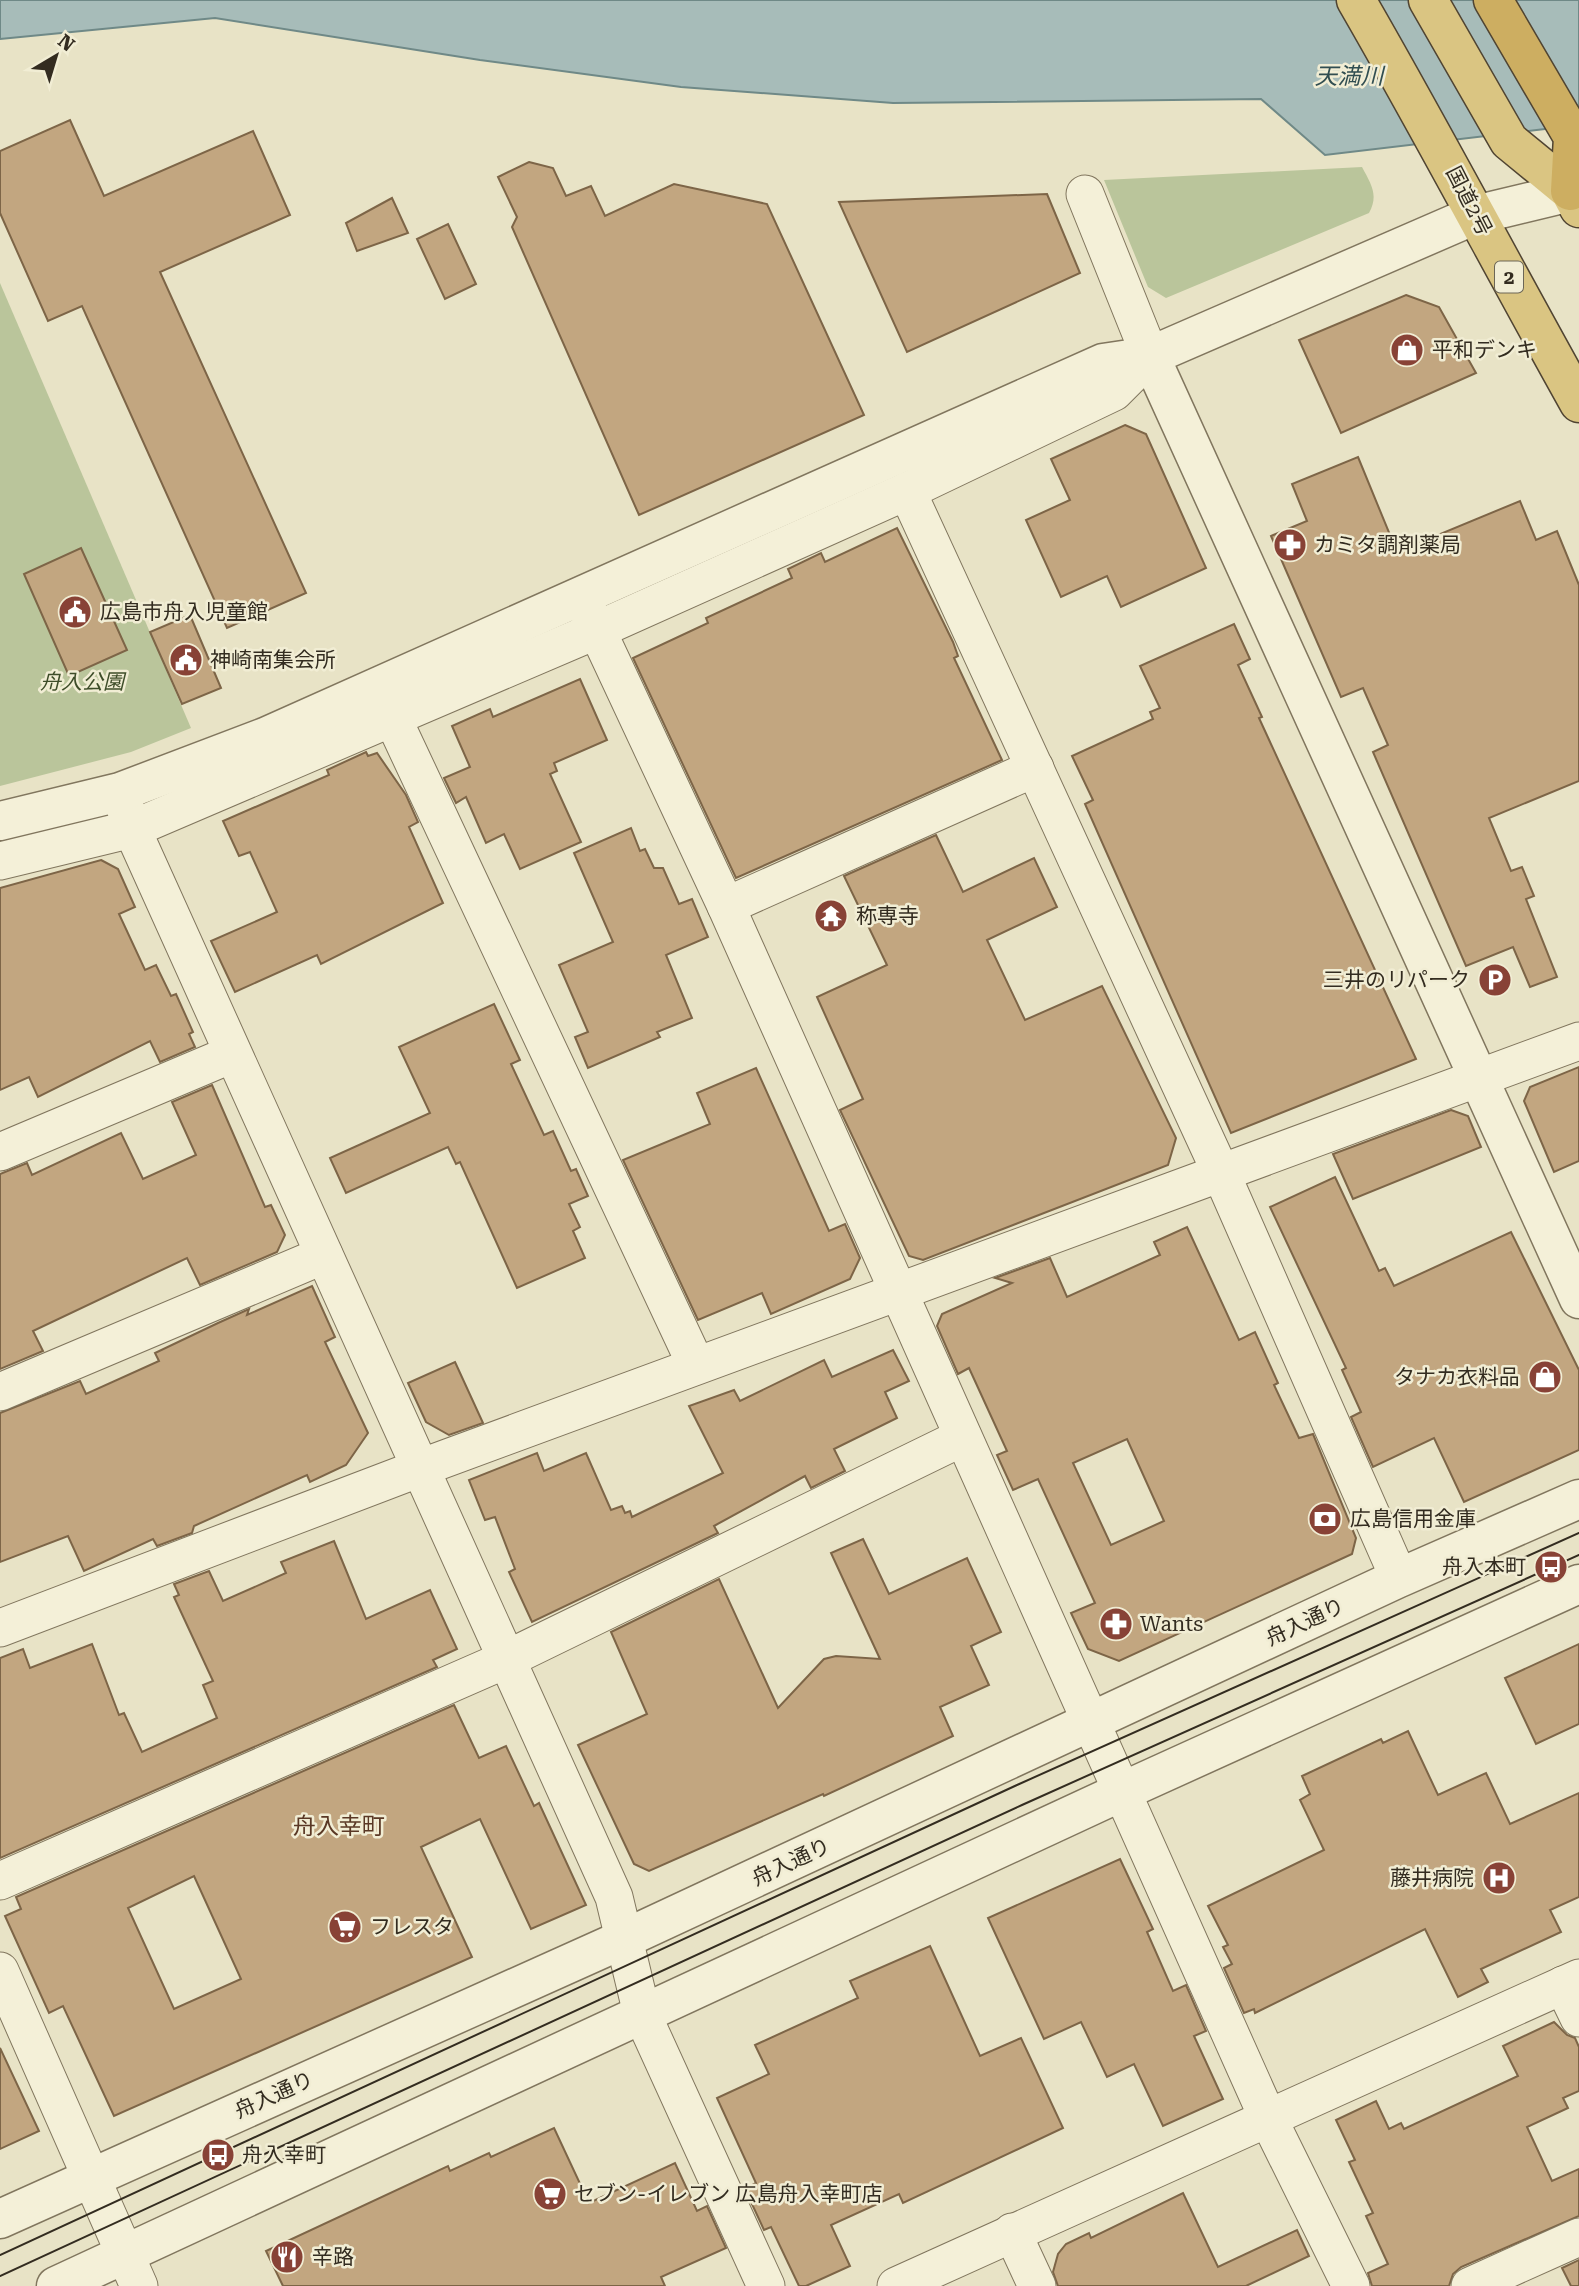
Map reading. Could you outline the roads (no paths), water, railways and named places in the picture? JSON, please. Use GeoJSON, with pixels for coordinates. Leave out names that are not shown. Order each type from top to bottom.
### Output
{"type":"FeatureCollection","features":[{"type":"Feature","properties":{"kind":"highway","name":"国道2号"},"geometry":{"type":"LineString","coordinates":[[1356,0],[1442,148],[1475,215],[1579,403]]}},
{"type":"Feature","properties":{"kind":"highway"},"geometry":{"type":"LineString","coordinates":[[1428,0],[1509,141],[1576,196]]}},
{"type":"Feature","properties":{"kind":"highway"},"geometry":{"type":"LineString","coordinates":[[1493,0],[1573,137],[1576,196]]}},
{"type":"Feature","properties":{"kind":"street"},"geometry":{"type":"LineString","coordinates":[[1085,194],[1150,356],[1579,1299]]}},
{"type":"Feature","properties":{"kind":"street"},"geometry":{"type":"LineString","coordinates":[[0,861],[132,829],[393,719],[589,614],[1103,363],[1150,356],[1475,215],[1576,196]]}},
{"type":"Feature","properties":{"kind":"street"},"geometry":{"type":"LineString","coordinates":[[0,821],[120,792],[907,491],[1114,392],[1150,356]]}},
{"type":"Feature","properties":{"kind":"street"},"geometry":{"type":"LineString","coordinates":[[907,491],[1221,1172],[1399,1578]]}},
{"type":"Feature","properties":{"kind":"street"},"geometry":{"type":"LineString","coordinates":[[589,614],[726,906],[1267,2116],[1351,2286]]}},
{"type":"Feature","properties":{"kind":"street"},"geometry":{"type":"LineString","coordinates":[[393,719],[696,1365]]}},
{"type":"Feature","properties":{"kind":"street"},"geometry":{"type":"LineString","coordinates":[[726,906],[1035,768]]}},
{"type":"Feature","properties":{"kind":"street"},"geometry":{"type":"LineString","coordinates":[[120,792],[132,829],[232,1054],[614,1897],[626,1938],[642,2014],[766,2286]]}},
{"type":"Feature","properties":{"kind":"street"},"geometry":{"type":"LineString","coordinates":[[0,1628],[696,1365],[1579,1041]]}},
{"type":"Feature","properties":{"kind":"street"},"geometry":{"type":"LineString","coordinates":[[0,1152],[232,1054]]}},
{"type":"Feature","properties":{"kind":"street"},"geometry":{"type":"LineString","coordinates":[[0,1392],[324,1255]]}},
{"type":"Feature","properties":{"kind":"street"},"geometry":{"type":"LineString","coordinates":[[0,1881],[507,1659],[963,1437]]}},
{"type":"Feature","properties":{"kind":"street","name":"舟入通り"},"geometry":{"type":"LineString","coordinates":[[0,2218],[626,1938],[1399,1578],[1579,1499]]}},
{"type":"Feature","properties":{"kind":"street"},"geometry":{"type":"LineString","coordinates":[[56,2286],[132,2271],[642,2014],[1579,1584]]}},
{"type":"Feature","properties":{"kind":"street"},"geometry":{"type":"LineString","coordinates":[[0,1971],[132,2271]]}},
{"type":"Feature","properties":{"kind":"street"},"geometry":{"type":"LineString","coordinates":[[896,2286],[1267,2116],[1571,1981],[1579,2018]]}},
{"type":"Feature","properties":{"kind":"street"},"geometry":{"type":"LineString","coordinates":[[1012,2232],[1037,2286]]}},
{"type":"Feature","properties":{"kind":"street"},"geometry":{"type":"LineString","coordinates":[[1470,2286],[1579,2237]]}},
{"type":"Feature","properties":{"kind":"water","name":"天満川"},"geometry":{"type":"Polygon","coordinates":[[[0,0],[1579,0],[1579,125],[1325,155],[1261,99],[893,103],[681,87],[480,60],[215,18],[0,39],[0,0]]]}},
{"type":"Feature","properties":{"kind":"tram line"},"geometry":{"type":"LineString","coordinates":[[0,2255],[1017,1785],[1579,1533]]}},
{"type":"Feature","properties":{"kind":"tram line"},"geometry":{"type":"LineString","coordinates":[[0,2276],[1022,1805],[1579,1555]]}},
{"type":"Feature","properties":{"kind":"place","name":"平和デンキ"},"geometry":{"type":"Point","coordinates":[1407,350]}},
{"type":"Feature","properties":{"kind":"place","name":"カミタ調剤薬局"},"geometry":{"type":"Point","coordinates":[1290,545]}},
{"type":"Feature","properties":{"kind":"place","name":"広島市舟入児童館"},"geometry":{"type":"Point","coordinates":[75,612]}},
{"type":"Feature","properties":{"kind":"place","name":"神崎南集会所"},"geometry":{"type":"Point","coordinates":[186,660]}},
{"type":"Feature","properties":{"kind":"place","name":"称専寺"},"geometry":{"type":"Point","coordinates":[831,916]}},
{"type":"Feature","properties":{"kind":"place","name":"三井のリパーク"},"geometry":{"type":"Point","coordinates":[1495,980]}},
{"type":"Feature","properties":{"kind":"place","name":"タナカ衣料品"},"geometry":{"type":"Point","coordinates":[1545,1377]}},
{"type":"Feature","properties":{"kind":"place","name":"広島信用金庫"},"geometry":{"type":"Point","coordinates":[1325,1519]}},
{"type":"Feature","properties":{"kind":"place","name":"舟入本町"},"geometry":{"type":"Point","coordinates":[1551,1567]}},
{"type":"Feature","properties":{"kind":"place","name":"Wants"},"geometry":{"type":"Point","coordinates":[1116,1624]}},
{"type":"Feature","properties":{"kind":"place","name":"藤井病院"},"geometry":{"type":"Point","coordinates":[1499,1878]}},
{"type":"Feature","properties":{"kind":"place","name":"フレスタ"},"geometry":{"type":"Point","coordinates":[345,1927]}},
{"type":"Feature","properties":{"kind":"place","name":"舟入幸町"},"geometry":{"type":"Point","coordinates":[218,2155]}},
{"type":"Feature","properties":{"kind":"place","name":"セブン-イレブン 広島舟入幸町店"},"geometry":{"type":"Point","coordinates":[550,2194]}},
{"type":"Feature","properties":{"kind":"place","name":"辛路"},"geometry":{"type":"Point","coordinates":[287,2257]}},
{"type":"Feature","properties":{"kind":"district","name":"舟入幸町"},"geometry":{"type":"Point","coordinates":[339,1826]}},
{"type":"Feature","properties":{"kind":"park label","name":"舟入公園"},"geometry":{"type":"Point","coordinates":[82,682]}}]}
